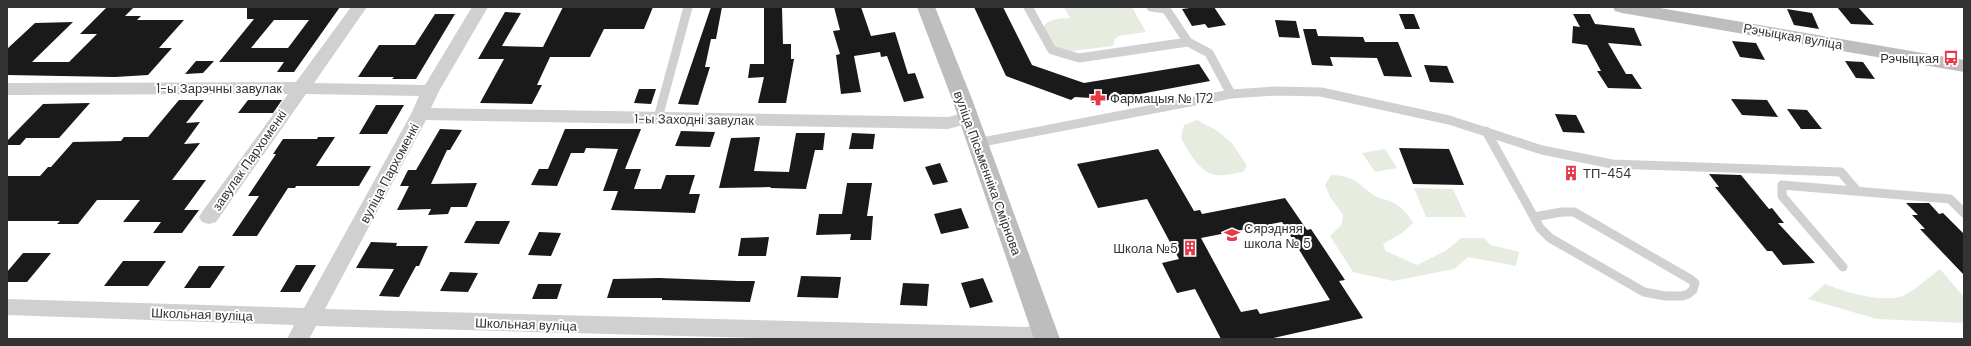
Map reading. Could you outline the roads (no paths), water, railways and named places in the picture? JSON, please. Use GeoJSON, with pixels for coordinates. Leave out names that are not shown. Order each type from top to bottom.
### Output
{"type":"FeatureCollection","features":[{"type":"Feature","properties":{"kind":"main road","name":"вуліца Пісьменніка Смірнова"},"geometry":{"type":"LineString","coordinates":[[926,7],[977,142],[1046,336]]}},
{"type":"Feature","properties":{"kind":"main road","name":"Рэчыцкая вуліца"},"geometry":{"type":"LineString","coordinates":[[1622,7],[1964,66]]}},
{"type":"Feature","properties":{"kind":"street","name":"завулак Пархоменкі"},"geometry":{"type":"LineString","coordinates":[[209,217],[359,7]]}},
{"type":"Feature","properties":{"kind":"street","name":"вуліца Пархоменкі"},"geometry":{"type":"LineString","coordinates":[[298,339],[311,318],[420,114],[430,91],[480,7]]}},
{"type":"Feature","properties":{"kind":"street","name":"1-ы Зарэчны завулак"},"geometry":{"type":"LineString","coordinates":[[7,89],[300,88],[430,91]]}},
{"type":"Feature","properties":{"kind":"street","name":"1-ы Заходні завулак"},"geometry":{"type":"LineString","coordinates":[[420,114],[948,123],[968,118]]}},
{"type":"Feature","properties":{"kind":"street","name":"Школьная вуліца"},"geometry":{"type":"LineString","coordinates":[[7,308],[763,334],[1046,336]]}},
{"type":"Feature","properties":{"kind":"lane"},"geometry":{"type":"LineString","coordinates":[[658,118],[688,7]]}},
{"type":"Feature","properties":{"kind":"lane"},"geometry":{"type":"LineString","coordinates":[[1028,7],[1052,50],[1079,58],[1188,42]]}},
{"type":"Feature","properties":{"kind":"lane"},"geometry":{"type":"LineString","coordinates":[[1151,7],[1166,9],[1188,42],[1209,53],[1231,94]]}},
{"type":"Feature","properties":{"kind":"lane"},"geometry":{"type":"LineString","coordinates":[[977,142],[1231,94],[1275,91],[1321,92],[1422,113],[1486,131],[1542,150],[1612,164],[1841,172],[1857,191]]}},
{"type":"Feature","properties":{"kind":"lane"},"geometry":{"type":"LineString","coordinates":[[1486,131],[1540,228],[1550,238],[1644,292],[1658,296],[1682,296],[1690,294],[1695,287],[1695,284],[1690,279],[1574,212],[1562,212],[1534,217]]}},
{"type":"Feature","properties":{"kind":"lane"},"geometry":{"type":"LineString","coordinates":[[1843,267],[1782,196],[1782,185],[1950,199],[1964,213]]}},
{"type":"Feature","properties":{"kind":"place","name":"Рэчыцкая"},"geometry":{"type":"Point","coordinates":[1951,58]}},
{"type":"Feature","properties":{"kind":"place","name":"Фармацыя № 172"},"geometry":{"type":"Point","coordinates":[1098,98]}},
{"type":"Feature","properties":{"kind":"place","name":"ТП-454"},"geometry":{"type":"Point","coordinates":[1571,173]}},
{"type":"Feature","properties":{"kind":"place","name":"Сярэдняя школа № 5"},"geometry":{"type":"Point","coordinates":[1232,235]}},
{"type":"Feature","properties":{"kind":"place","name":"Школа №5"},"geometry":{"type":"Point","coordinates":[1190,248]}}]}
